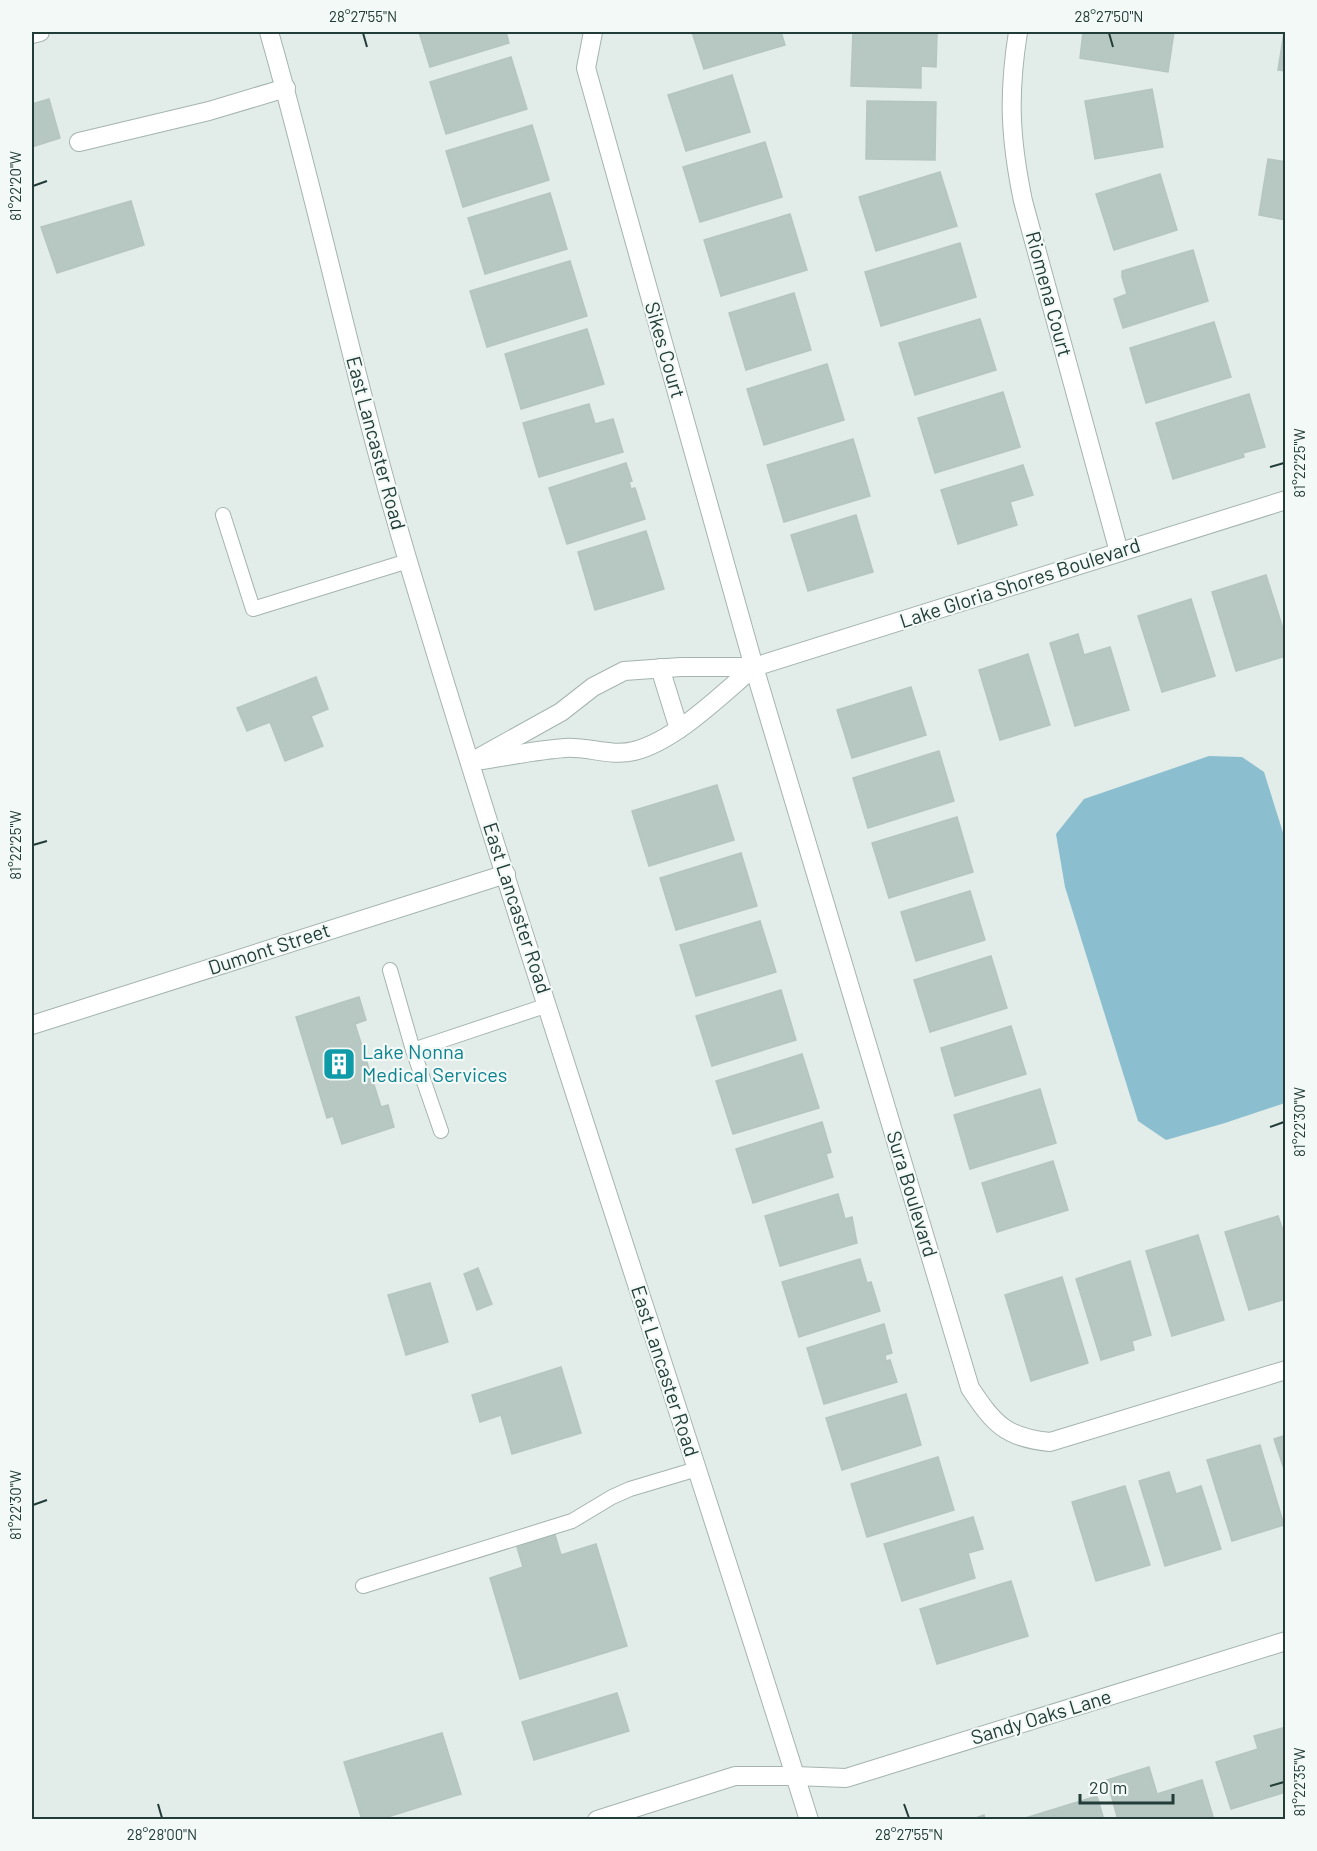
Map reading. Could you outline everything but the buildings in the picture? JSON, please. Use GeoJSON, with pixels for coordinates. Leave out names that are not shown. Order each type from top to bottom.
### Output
{"type":"FeatureCollection","features":[{"type":"Feature","properties":{"kind":"street"},"geometry":{"type":"LineString","coordinates":[[32,34],[40,32]]}},
{"type":"Feature","properties":{"kind":"street","name":"East Lancaster Road"},"geometry":{"type":"LineString","coordinates":[[269,32],[286,88],[367,414],[408,561],[809,1820]]}},
{"type":"Feature","properties":{"kind":"street","name":"Sikes Court"},"geometry":{"type":"LineString","coordinates":[[593,32],[586,68],[754,667]]}},
{"type":"Feature","properties":{"kind":"street","name":"Riomena Court"},"geometry":{"type":"LineString","coordinates":[[1018,32],[1012,67],[1011,113],[1014,157],[1023,201],[1119,552]]}},
{"type":"Feature","properties":{"kind":"street"},"geometry":{"type":"LineString","coordinates":[[80,142],[209,111],[286,88]]}},
{"type":"Feature","properties":{"kind":"street","name":"Lake Gloria Shores Boulevard"},"geometry":{"type":"LineString","coordinates":[[471,762],[561,712],[593,687],[624,671],[660,668],[754,667],[1286,500]]}},
{"type":"Feature","properties":{"kind":"street","name":"Lake Gloria Shores Boulevard"},"geometry":{"type":"LineString","coordinates":[[471,762],[566,747],[592,748],[614,753],[630,752],[659,742],[679,729],[754,667]]}},
{"type":"Feature","properties":{"kind":"street","name":"Sura Boulevard"},"geometry":{"type":"LineString","coordinates":[[754,667],[970,1388],[988,1415],[1009,1432],[1029,1440],[1050,1442],[1286,1370]]}},
{"type":"Feature","properties":{"kind":"street"},"geometry":{"type":"LineString","coordinates":[[660,668],[679,729]]}},
{"type":"Feature","properties":{"kind":"street","name":"Dumont Street"},"geometry":{"type":"LineString","coordinates":[[32,1025],[506,874]]}},
{"type":"Feature","properties":{"kind":"street","name":"Sandy Oaks Lane"},"geometry":{"type":"LineString","coordinates":[[597,1820],[626,1815],[735,1776],[846,1778],[1286,1641]]}},
{"type":"Feature","properties":{"kind":"lane"},"geometry":{"type":"LineString","coordinates":[[223,515],[253,609],[408,561]]}},
{"type":"Feature","properties":{"kind":"lane"},"geometry":{"type":"LineString","coordinates":[[390,970],[413,1050],[441,1131]]}},
{"type":"Feature","properties":{"kind":"lane"},"geometry":{"type":"LineString","coordinates":[[413,1050],[548,1005]]}},
{"type":"Feature","properties":{"kind":"lane"},"geometry":{"type":"LineString","coordinates":[[363,1586],[572,1521],[612,1497],[697,1469]]}},
{"type":"Feature","properties":{"kind":"water"},"geometry":{"type":"Polygon","coordinates":[[[1209,756],[1242,757],[1264,772],[1285,839],[1285,1103],[1166,1140],[1138,1121],[1065,887],[1056,834],[1084,799],[1209,756]]]}},
{"type":"Feature","properties":{"kind":"place","name":"Lake Nonna Medical Services"},"geometry":{"type":"Point","coordinates":[339,1064]}}]}
